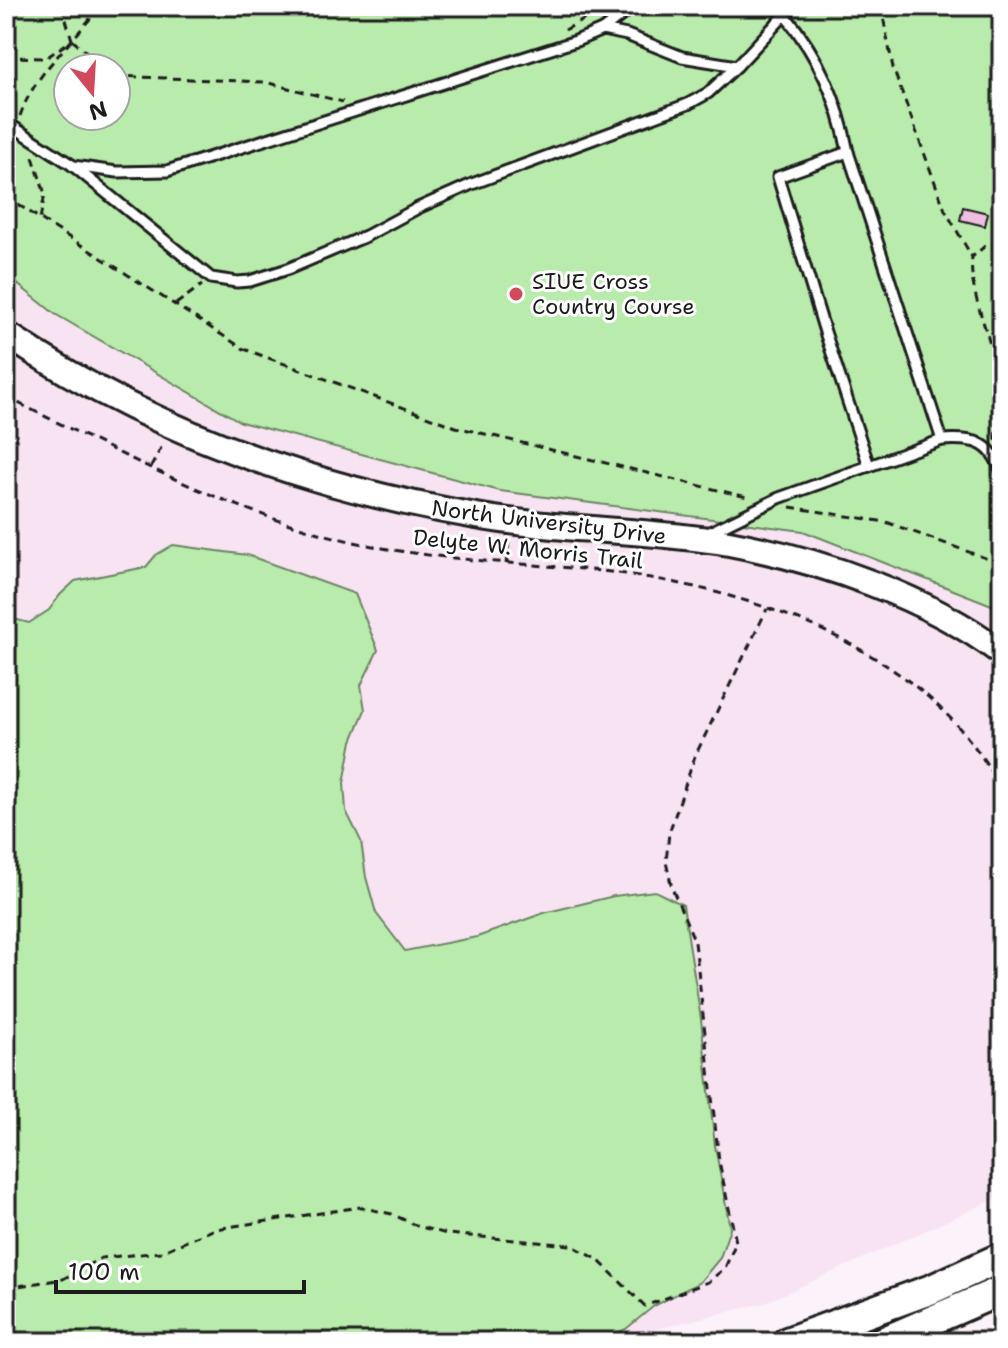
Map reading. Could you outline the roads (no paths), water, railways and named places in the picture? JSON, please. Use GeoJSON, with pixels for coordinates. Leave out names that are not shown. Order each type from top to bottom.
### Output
{"type":"FeatureCollection","features":[{"type":"Feature","properties":{"kind":"main road","name":"North University Drive"},"geometry":{"type":"LineString","coordinates":[[6,334],[112,397],[172,426],[293,472],[421,506],[512,521],[729,543],[850,574],[958,623],[1002,653]]}},
{"type":"Feature","properties":{"kind":"main road","name":"North University Drive"},"geometry":{"type":"LineString","coordinates":[[926,609],[1002,671]]}},
{"type":"Feature","properties":{"kind":"main road"},"geometry":{"type":"LineString","coordinates":[[787,1342],[932,1289],[1002,1257]]}},
{"type":"Feature","properties":{"kind":"main road"},"geometry":{"type":"LineString","coordinates":[[882,1342],[1002,1290]]}},
{"type":"Feature","properties":{"kind":"lane"},"geometry":{"type":"LineString","coordinates":[[72,165],[117,172],[167,171],[576,41],[602,30],[634,6]]}},
{"type":"Feature","properties":{"kind":"lane"},"geometry":{"type":"LineString","coordinates":[[6,122],[72,165],[211,278],[250,281],[288,269],[366,236],[472,184],[688,104],[708,93],[737,66],[793,6]]}},
{"type":"Feature","properties":{"kind":"lane"},"geometry":{"type":"LineString","coordinates":[[785,15],[817,60],[831,89],[842,120],[848,152],[942,440]]}},
{"type":"Feature","properties":{"kind":"lane"},"geometry":{"type":"LineString","coordinates":[[602,30],[627,35],[682,57],[737,66]]}},
{"type":"Feature","properties":{"kind":"lane"},"geometry":{"type":"LineString","coordinates":[[848,152],[778,177],[869,466]]}},
{"type":"Feature","properties":{"kind":"lane"},"geometry":{"type":"LineString","coordinates":[[696,539],[770,502],[942,440],[964,439],[984,445],[997,459],[1002,473]]}},
{"type":"Feature","properties":{"kind":"place","name":"SIUE Cross Country Course"},"geometry":{"type":"Point","coordinates":[516,294]}}]}
